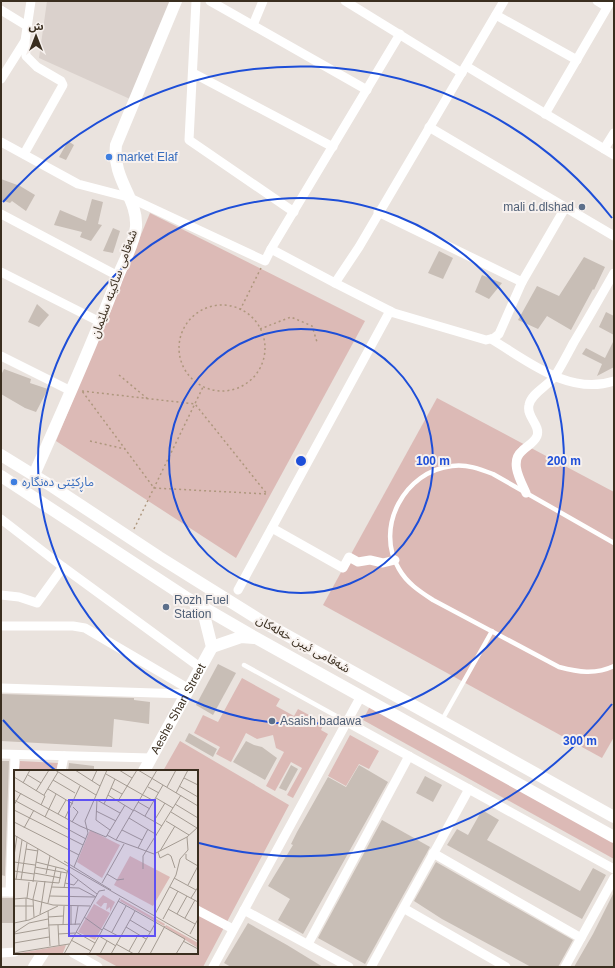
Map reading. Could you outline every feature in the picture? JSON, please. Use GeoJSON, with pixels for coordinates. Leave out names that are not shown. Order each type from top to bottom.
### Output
{"type":"FeatureCollection","features":[{"type":"Feature","properties":{"kind":"main road","name":"شەقامی ساکینە سلێمان"},"geometry":{"type":"LineString","coordinates":[[34,475],[100,322],[136,226],[134,211],[116,164],[116,145],[176,1]]}},
{"type":"Feature","properties":{"kind":"main road","name":"شەقامی ئیبن خەلەکان"},"geometry":{"type":"LineString","coordinates":[[1,455],[34,475],[158,557],[291,638],[613,815]]}},
{"type":"Feature","properties":{"kind":"main road","name":"شەقامی ئیبن خەلەکان"},"geometry":{"type":"LineString","coordinates":[[1,477],[187,598],[256,638],[614,837]]}},
{"type":"Feature","properties":{"kind":"main road"},"geometry":{"type":"LineString","coordinates":[[146,572],[158,557]]}},
{"type":"Feature","properties":{"kind":"main road"},"geometry":{"type":"LineString","coordinates":[[187,598],[204,615],[212,647],[241,637],[256,638]]}},
{"type":"Feature","properties":{"kind":"main road"},"geometry":{"type":"LineString","coordinates":[[283,653],[291,638]]}},
{"type":"Feature","properties":{"kind":"main road","name":"Aeshe Shan Street"},"geometry":{"type":"LineString","coordinates":[[145,770],[212,647]]}},
{"type":"Feature","properties":{"kind":"main road"},"geometry":{"type":"LineString","coordinates":[[34,967],[42,954]]}},
{"type":"Feature","properties":{"kind":"street"},"geometry":{"type":"LineString","coordinates":[[24,154],[62,85],[61,81],[37,66],[26,56],[25,41],[31,1]]}},
{"type":"Feature","properties":{"kind":"street"},"geometry":{"type":"LineString","coordinates":[[196,1],[189,140],[294,212]]}},
{"type":"Feature","properties":{"kind":"street"},"geometry":{"type":"LineString","coordinates":[[210,1],[367,90]]}},
{"type":"Feature","properties":{"kind":"street"},"geometry":{"type":"LineString","coordinates":[[253,25],[263,1]]}},
{"type":"Feature","properties":{"kind":"street"},"geometry":{"type":"LineString","coordinates":[[335,283],[359,247],[378,212],[504,1]]}},
{"type":"Feature","properties":{"kind":"street"},"geometry":{"type":"LineString","coordinates":[[545,114],[609,4],[597,1]]}},
{"type":"Feature","properties":{"kind":"street"},"geometry":{"type":"LineString","coordinates":[[350,2],[400,34],[545,114],[614,155]]}},
{"type":"Feature","properties":{"kind":"street"},"geometry":{"type":"LineString","coordinates":[[1,10],[27,26]]}},
{"type":"Feature","properties":{"kind":"street"},"geometry":{"type":"LineString","coordinates":[[496,15],[577,60]]}},
{"type":"Feature","properties":{"kind":"street"},"geometry":{"type":"LineString","coordinates":[[1,142],[78,184],[128,197],[265,261],[270,249],[294,212],[400,34]]}},
{"type":"Feature","properties":{"kind":"street"},"geometry":{"type":"LineString","coordinates":[[1,79],[25,41]]}},
{"type":"Feature","properties":{"kind":"street"},"geometry":{"type":"LineString","coordinates":[[192,73],[333,147]]}},
{"type":"Feature","properties":{"kind":"street"},"geometry":{"type":"LineString","coordinates":[[430,127],[614,236]]}},
{"type":"Feature","properties":{"kind":"street"},"geometry":{"type":"LineString","coordinates":[[604,150],[614,133]]}},
{"type":"Feature","properties":{"kind":"street"},"geometry":{"type":"LineString","coordinates":[[491,340],[499,334],[522,282],[565,208]]}},
{"type":"Feature","properties":{"kind":"street"},"geometry":{"type":"LineString","coordinates":[[378,212],[522,282]]}},
{"type":"Feature","properties":{"kind":"street"},"geometry":{"type":"LineString","coordinates":[[1,214],[118,276]]}},
{"type":"Feature","properties":{"kind":"street"},"geometry":{"type":"LineString","coordinates":[[270,249],[390,311],[486,340],[491,340],[554,377],[576,384],[591,386],[614,380]]}},
{"type":"Feature","properties":{"kind":"street"},"geometry":{"type":"LineString","coordinates":[[1,272],[100,322]]}},
{"type":"Feature","properties":{"kind":"street"},"geometry":{"type":"LineString","coordinates":[[526,493],[516,469],[516,462],[518,456],[536,438],[537,428],[528,412],[528,406],[531,400],[554,377],[614,273]]}},
{"type":"Feature","properties":{"kind":"street"},"geometry":{"type":"LineString","coordinates":[[238,590],[390,311]]}},
{"type":"Feature","properties":{"kind":"street"},"geometry":{"type":"LineString","coordinates":[[1,356],[71,391]]}},
{"type":"Feature","properties":{"kind":"street"},"geometry":{"type":"LineString","coordinates":[[1,519],[63,567],[201,668]]}},
{"type":"Feature","properties":{"kind":"street"},"geometry":{"type":"LineString","coordinates":[[272,528],[343,568],[349,557],[358,562],[370,560],[383,563],[395,560]]}},
{"type":"Feature","properties":{"kind":"street"},"geometry":{"type":"LineString","coordinates":[[1,595],[19,597],[37,603],[63,567]]}},
{"type":"Feature","properties":{"kind":"street"},"geometry":{"type":"LineString","coordinates":[[1,626],[73,626],[85,628],[188,692]]}},
{"type":"Feature","properties":{"kind":"street"},"geometry":{"type":"LineString","coordinates":[[1,688],[188,692]]}},
{"type":"Feature","properties":{"kind":"street"},"geometry":{"type":"LineString","coordinates":[[214,967],[233,929],[362,696]]}},
{"type":"Feature","properties":{"kind":"street"},"geometry":{"type":"LineString","coordinates":[[347,722],[614,869]]}},
{"type":"Feature","properties":{"kind":"street"},"geometry":{"type":"LineString","coordinates":[[1,754],[151,758]]}},
{"type":"Feature","properties":{"kind":"street"},"geometry":{"type":"LineString","coordinates":[[14,770],[15,755]]}},
{"type":"Feature","properties":{"kind":"street"},"geometry":{"type":"LineString","coordinates":[[61,770],[64,756]]}},
{"type":"Feature","properties":{"kind":"street"},"geometry":{"type":"LineString","coordinates":[[308,944],[409,756]]}},
{"type":"Feature","properties":{"kind":"street"},"geometry":{"type":"LineString","coordinates":[[9,892],[14,778]]}},
{"type":"Feature","properties":{"kind":"street"},"geometry":{"type":"LineString","coordinates":[[371,967],[405,909],[433,853],[469,789]]}},
{"type":"Feature","properties":{"kind":"street"},"geometry":{"type":"LineString","coordinates":[[433,853],[581,938]]}},
{"type":"Feature","properties":{"kind":"street"},"geometry":{"type":"LineString","coordinates":[[565,967],[614,878]]}},
{"type":"Feature","properties":{"kind":"street"},"geometry":{"type":"LineString","coordinates":[[405,909],[492,963],[506,967]]}},
{"type":"Feature","properties":{"kind":"street"},"geometry":{"type":"LineString","coordinates":[[244,910],[349,967]]}},
{"type":"Feature","properties":{"kind":"street"},"geometry":{"type":"LineString","coordinates":[[198,911],[233,929]]}},
{"type":"Feature","properties":{"kind":"street"},"geometry":{"type":"LineString","coordinates":[[1,953],[14,952]]}},
{"type":"Feature","properties":{"kind":"street"},"geometry":{"type":"LineString","coordinates":[[75,954],[98,967]]}},
{"type":"Feature","properties":{"kind":"lane"},"geometry":{"type":"LineString","coordinates":[[614,543],[493,474],[475,467],[452,466],[430,472],[411,485],[398,503],[390,525],[391,548],[399,569],[413,587],[433,600],[559,667],[581,673],[605,670],[614,666]]}},
{"type":"Feature","properties":{"kind":"lane"},"geometry":{"type":"LineString","coordinates":[[441,721],[492,631]]}},
{"type":"Feature","properties":{"kind":"lane"},"geometry":{"type":"LineString","coordinates":[[244,665],[347,722]]}},
{"type":"Feature","properties":{"kind":"path"},"geometry":{"type":"LineString","coordinates":[[240,310],[265,261]]}},
{"type":"Feature","properties":{"kind":"path"},"geometry":{"type":"LineString","coordinates":[[225,305],[240,310],[251,316],[260,329],[264,341],[264,355],[260,369],[251,380],[239,388],[225,391],[211,390],[198,384],[188,374],[181,362],[178,348],[181,334],[187,322],[198,312],[211,306],[225,305]]}},
{"type":"Feature","properties":{"kind":"path"},"geometry":{"type":"LineString","coordinates":[[260,329],[291,317],[312,326],[317,342]]}},
{"type":"Feature","properties":{"kind":"path"},"geometry":{"type":"LineString","coordinates":[[119,375],[149,400]]}},
{"type":"Feature","properties":{"kind":"path"},"geometry":{"type":"LineString","coordinates":[[130,538],[204,386]]}},
{"type":"Feature","properties":{"kind":"path"},"geometry":{"type":"LineString","coordinates":[[82,392],[195,404],[267,494],[154,488],[82,392]]}},
{"type":"Feature","properties":{"kind":"path"},"geometry":{"type":"LineString","coordinates":[[90,441],[125,449]]}},
{"type":"Feature","properties":{"kind":"shaded area"},"geometry":{"type":"Polygon","coordinates":[[[47,1],[173,1],[130,99],[39,58],[47,1]]]}},
{"type":"Feature","properties":{"kind":"shaded area"},"geometry":{"type":"Polygon","coordinates":[[[150,213],[365,321],[236,558],[56,441],[150,213]]]}},
{"type":"Feature","properties":{"kind":"shaded area"},"geometry":{"type":"Polygon","coordinates":[[[437,398],[614,492],[614,737],[602,758],[323,605],[437,398]]]}},
{"type":"Feature","properties":{"kind":"shaded area"},"geometry":{"type":"Polygon","coordinates":[[[242,678],[280,699],[276,706],[294,716],[298,709],[324,723],[321,730],[328,734],[293,798],[287,795],[302,768],[291,762],[275,791],[266,786],[284,752],[276,748],[273,735],[257,739],[246,733],[231,762],[216,754],[220,747],[194,733],[203,715],[218,722],[242,678]]]}},
{"type":"Feature","properties":{"kind":"shaded area"},"geometry":{"type":"Polygon","coordinates":[[[370,706],[614,841],[614,859],[363,720],[370,706]]]}},
{"type":"Feature","properties":{"kind":"shaded area"},"geometry":{"type":"Polygon","coordinates":[[[350,735],[379,751],[369,769],[359,764],[346,786],[328,776],[350,735]]]}},
{"type":"Feature","properties":{"kind":"shaded area"},"geometry":{"type":"Polygon","coordinates":[[[180,741],[289,805],[203,967],[118,967],[94,954],[198,954],[198,770],[164,770],[180,741]]]}},
{"type":"Feature","properties":{"kind":"shaded area"},"geometry":{"type":"Polygon","coordinates":[[[20,761],[58,763],[56,770],[19,770],[20,761]]]}},
{"type":"Feature","properties":{"kind":"building"},"geometry":{"type":"Polygon","coordinates":[[[68,141],[74,145],[66,160],[59,157],[68,141]]]}},
{"type":"Feature","properties":{"kind":"building"},"geometry":{"type":"Polygon","coordinates":[[[1,179],[20,186],[35,195],[26,211],[12,201],[10,203],[1,200],[1,179]]]}},
{"type":"Feature","properties":{"kind":"building"},"geometry":{"type":"Polygon","coordinates":[[[92,199],[103,202],[98,224],[102,225],[91,241],[80,237],[82,232],[54,225],[60,210],[86,221],[92,199]]]}},
{"type":"Feature","properties":{"kind":"building"},"geometry":{"type":"Polygon","coordinates":[[[113,228],[120,231],[113,253],[103,251],[113,228]]]}},
{"type":"Feature","properties":{"kind":"building"},"geometry":{"type":"Polygon","coordinates":[[[439,251],[453,258],[443,279],[428,273],[439,251]]]}},
{"type":"Feature","properties":{"kind":"building"},"geometry":{"type":"Polygon","coordinates":[[[584,257],[605,267],[594,290],[593,289],[571,330],[547,316],[538,329],[518,320],[537,286],[559,296],[584,257]]]}},
{"type":"Feature","properties":{"kind":"building"},"geometry":{"type":"Polygon","coordinates":[[[482,275],[502,283],[489,299],[475,292],[482,275]]]}},
{"type":"Feature","properties":{"kind":"building"},"geometry":{"type":"Polygon","coordinates":[[[37,304],[49,315],[39,327],[28,322],[37,304]]]}},
{"type":"Feature","properties":{"kind":"building"},"geometry":{"type":"Polygon","coordinates":[[[606,312],[614,316],[614,335],[599,327],[606,312]]]}},
{"type":"Feature","properties":{"kind":"building"},"geometry":{"type":"Polygon","coordinates":[[[614,340],[614,367],[597,376],[602,364],[582,354],[586,348],[605,358],[614,340]]]}},
{"type":"Feature","properties":{"kind":"building"},"geometry":{"type":"Polygon","coordinates":[[[4,369],[31,379],[30,383],[48,389],[36,412],[25,408],[1,394],[1,375],[4,369]]]}},
{"type":"Feature","properties":{"kind":"building"},"geometry":{"type":"Polygon","coordinates":[[[218,664],[236,673],[213,715],[196,705],[218,664]]]}},
{"type":"Feature","properties":{"kind":"building"},"geometry":{"type":"Polygon","coordinates":[[[1,694],[134,698],[134,700],[150,702],[149,724],[114,719],[112,747],[1,741],[1,694]]]}},
{"type":"Feature","properties":{"kind":"building"},"geometry":{"type":"Polygon","coordinates":[[[189,733],[217,749],[213,757],[185,741],[189,733]]]}},
{"type":"Feature","properties":{"kind":"building"},"geometry":{"type":"Polygon","coordinates":[[[246,741],[262,747],[277,758],[265,780],[233,762],[246,741]]]}},
{"type":"Feature","properties":{"kind":"building"},"geometry":{"type":"Polygon","coordinates":[[[1,761],[9,761],[5,876],[1,875],[1,761]]]}},
{"type":"Feature","properties":{"kind":"building"},"geometry":{"type":"Polygon","coordinates":[[[69,763],[94,766],[94,770],[68,770],[69,763]]]}},
{"type":"Feature","properties":{"kind":"building"},"geometry":{"type":"Polygon","coordinates":[[[291,765],[298,769],[286,791],[279,788],[291,765]]]}},
{"type":"Feature","properties":{"kind":"building"},"geometry":{"type":"Polygon","coordinates":[[[359,765],[388,782],[303,934],[278,920],[290,899],[268,886],[293,845],[291,844],[297,832],[328,777],[346,787],[359,765]]]}},
{"type":"Feature","properties":{"kind":"building"},"geometry":{"type":"Polygon","coordinates":[[[425,776],[442,785],[433,802],[416,793],[425,776]]]}},
{"type":"Feature","properties":{"kind":"building"},"geometry":{"type":"Polygon","coordinates":[[[482,810],[499,820],[487,840],[580,891],[593,868],[606,875],[582,919],[447,845],[457,829],[468,835],[482,810]]]}},
{"type":"Feature","properties":{"kind":"building"},"geometry":{"type":"Polygon","coordinates":[[[382,820],[430,847],[365,964],[318,938],[382,820]]]}},
{"type":"Feature","properties":{"kind":"building"},"geometry":{"type":"Polygon","coordinates":[[[436,862],[573,940],[558,967],[531,967],[442,919],[414,901],[436,862]]]}},
{"type":"Feature","properties":{"kind":"building"},"geometry":{"type":"Polygon","coordinates":[[[614,892],[614,967],[574,967],[593,934],[614,892]]]}},
{"type":"Feature","properties":{"kind":"building"},"geometry":{"type":"Polygon","coordinates":[[[1,898],[13,898],[13,923],[1,923],[1,898]]]}},
{"type":"Feature","properties":{"kind":"building"},"geometry":{"type":"Polygon","coordinates":[[[248,923],[323,967],[231,967],[224,963],[248,923]]]}},
{"type":"Feature","properties":{"kind":"place","name":"market Elaf"},"geometry":{"type":"Point","coordinates":[109,157]}},
{"type":"Feature","properties":{"kind":"place","name":"mali d.dlshad"},"geometry":{"type":"Point","coordinates":[582,207]}},
{"type":"Feature","properties":{"kind":"place","name":"ماڕكێتی دەنگارە"},"geometry":{"type":"Point","coordinates":[14,482]}},
{"type":"Feature","properties":{"kind":"place","name":"Rozh Fuel Station"},"geometry":{"type":"Point","coordinates":[166,607]}},
{"type":"Feature","properties":{"kind":"place","name":"Asaish badawa"},"geometry":{"type":"Point","coordinates":[272,721]}}]}
